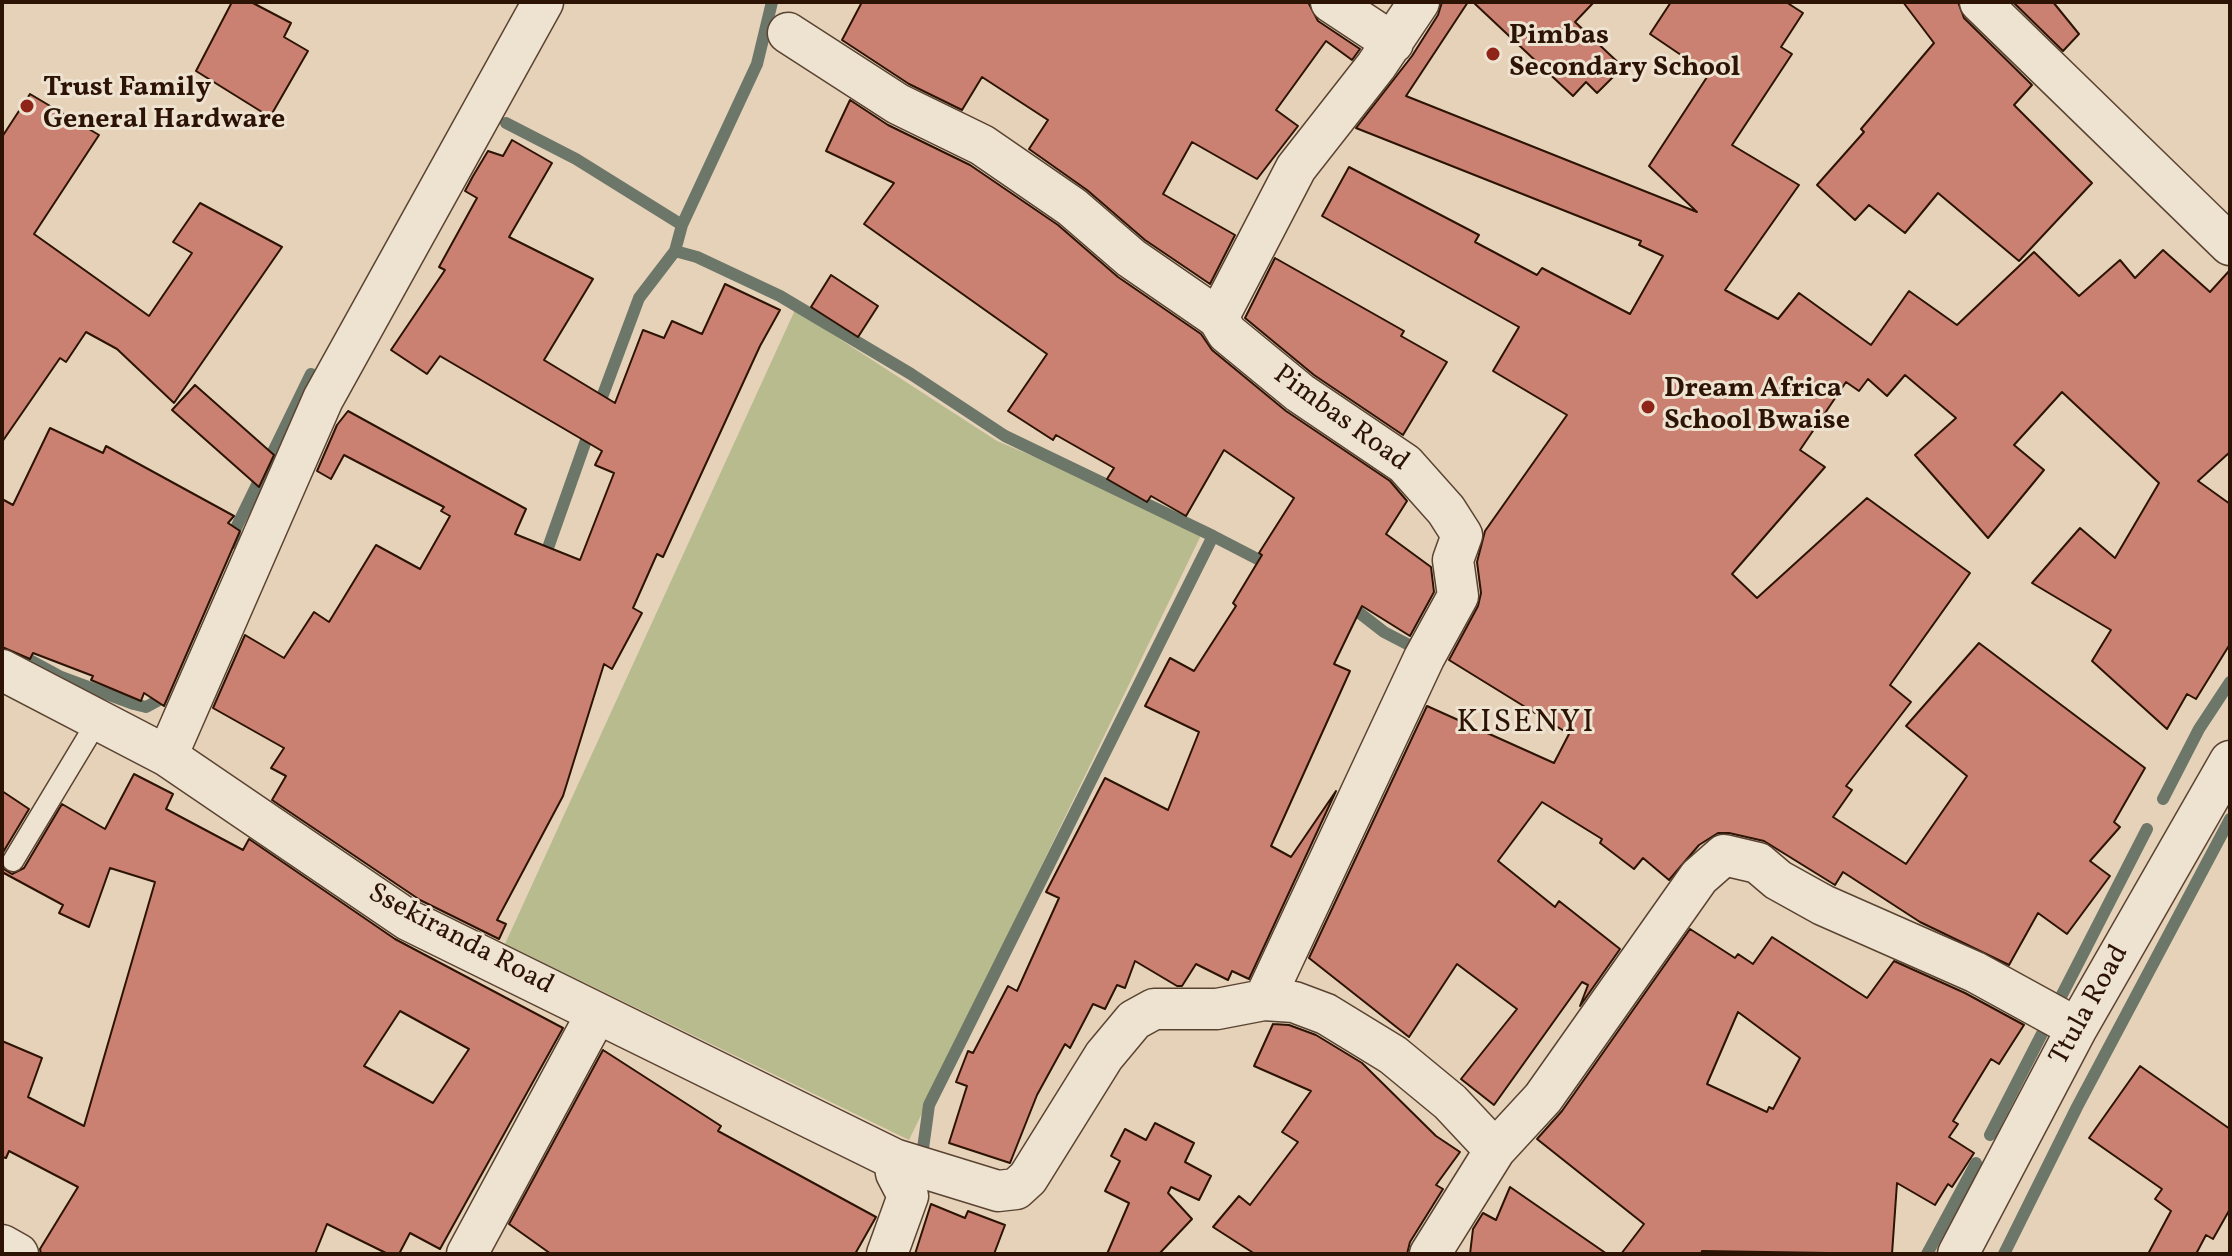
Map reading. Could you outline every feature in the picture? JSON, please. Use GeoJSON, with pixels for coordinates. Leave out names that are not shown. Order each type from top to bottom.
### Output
{"type":"FeatureCollection","features":[{"type":"Feature","properties":{"kind":"street"},"geometry":{"type":"LineString","coordinates":[[167,756],[323,399],[543,2]]}},
{"type":"Feature","properties":{"kind":"street"},"geometry":{"type":"LineString","coordinates":[[1331,2],[1393,43]]}},
{"type":"Feature","properties":{"kind":"street"},"geometry":{"type":"LineString","coordinates":[[788,33],[898,104],[982,145],[1072,207],[1131,258],[1218,318],[1296,168],[1393,43],[1419,2]]}},
{"type":"Feature","properties":{"kind":"street"},"geometry":{"type":"LineString","coordinates":[[1980,2],[2230,245]]}},
{"type":"Feature","properties":{"kind":"street","name":"Pimbas Road"},"geometry":{"type":"LineString","coordinates":[[1218,318],[1227,333],[1300,393],[1405,464],[1446,510],[1462,535],[1453,560],[1458,596],[1424,658],[1264,1000]]}},
{"type":"Feature","properties":{"kind":"street","name":"Ssekiranda Road"},"geometry":{"type":"LineString","coordinates":[[2,670],[167,756],[408,920],[894,1159],[998,1191],[1016,1189],[1028,1178],[1104,1056],[1134,1020],[1154,1009],[1217,1009],[1264,1000],[1294,1002],[1326,1014],[1393,1055],[1450,1102],[1495,1150]]}},
{"type":"Feature","properties":{"kind":"street","name":"Ttula Road"},"geometry":{"type":"LineString","coordinates":[[1958,1254],[2077,1028],[2230,761]]}},
{"type":"Feature","properties":{"kind":"street"},"geometry":{"type":"LineString","coordinates":[[1430,1254],[1473,1179],[1543,1098],[1699,877],[1724,855],[1758,863],[1778,880],[1823,905],[1975,972],[2077,1028]]}},
{"type":"Feature","properties":{"kind":"street"},"geometry":{"type":"LineString","coordinates":[[467,1254],[597,1013]]}},
{"type":"Feature","properties":{"kind":"street"},"geometry":{"type":"LineString","coordinates":[[887,1254],[908,1196],[896,1173],[894,1159]]}},
{"type":"Feature","properties":{"kind":"street"},"geometry":{"type":"LineString","coordinates":[[2,1245],[18,1254]]}},
{"type":"Feature","properties":{"kind":"lane"},"geometry":{"type":"LineString","coordinates":[[13,861],[98,720]]}},
{"type":"Feature","properties":{"kind":"green space"},"geometry":{"type":"Polygon","coordinates":[[[795,310],[997,441],[1204,529],[909,1140],[505,944],[795,310]]]}},
{"type":"Feature","properties":{"kind":"building"},"geometry":{"type":"Polygon","coordinates":[[[232,2],[251,2],[291,23],[284,37],[308,51],[270,117],[196,71],[232,2]]]}},
{"type":"Feature","properties":{"kind":"building"},"geometry":{"type":"Polygon","coordinates":[[[862,2],[1308,2],[1318,21],[1360,49],[1352,60],[1326,41],[1276,110],[1298,126],[1257,179],[1192,142],[1163,194],[1235,235],[1210,284],[1145,240],[1087,190],[1029,149],[1048,120],[982,77],[962,110],[909,84],[842,40],[862,2]]]}},
{"type":"Feature","properties":{"kind":"building"},"geometry":{"type":"Polygon","coordinates":[[[1442,2],[1468,2],[1406,96],[1697,212],[1649,166],[1709,74],[1650,34],[1671,2],[1786,2],[1803,13],[1781,47],[1792,54],[1732,145],[1799,185],[1725,290],[1778,319],[1799,293],[1871,345],[1909,291],[1957,325],[2034,252],[2079,296],[2120,260],[2135,278],[2163,250],[2210,292],[2230,270],[2230,452],[2198,481],[2230,504],[2230,644],[2196,699],[2187,694],[2167,729],[2092,661],[2111,630],[2032,583],[2080,528],[2115,558],[2159,483],[2062,392],[2014,445],[2044,470],[1988,538],[1915,455],[1956,418],[1905,375],[1887,396],[1868,379],[1859,391],[1846,382],[1800,450],[1825,467],[1732,574],[1757,598],[1867,498],[1970,573],[1890,685],[1911,702],[1846,786],[1852,790],[1833,817],[1906,864],[1967,776],[1906,726],[1979,643],[2145,768],[2114,822],[2120,827],[2090,861],[2110,876],[2067,934],[2038,913],[2009,965],[1920,922],[1843,872],[1835,885],[1764,841],[1729,833],[1718,833],[1699,845],[1669,880],[1643,858],[1634,869],[1600,843],[1602,839],[1542,802],[1498,861],[1555,907],[1559,901],[1620,949],[1580,1006],[1588,985],[1582,982],[1494,1105],[1461,1079],[1517,1009],[1457,964],[1409,1037],[1309,958],[1427,706],[1554,763],[1569,734],[1449,660],[1478,606],[1481,593],[1477,562],[1485,531],[1567,415],[1493,371],[1519,327],[1322,216],[1349,167],[1479,235],[1475,242],[1537,275],[1542,268],[1630,314],[1663,256],[1639,245],[1641,241],[1356,128],[1412,56],[1438,15],[1442,2]]]}},
{"type":"Feature","properties":{"kind":"building"},"geometry":{"type":"Polygon","coordinates":[[[1473,2],[1594,2],[1575,22],[1623,67],[1597,93],[1586,82],[1573,96],[1473,2]]]}},
{"type":"Feature","properties":{"kind":"building"},"geometry":{"type":"Polygon","coordinates":[[[1903,2],[1958,2],[1964,18],[2032,85],[2014,105],[2092,183],[2019,261],[1938,193],[1905,233],[1869,205],[1855,220],[1817,185],[1864,132],[1861,129],[1934,43],[1903,2]]]}},
{"type":"Feature","properties":{"kind":"building"},"geometry":{"type":"Polygon","coordinates":[[[2013,2],[2053,2],[2079,34],[2063,51],[2013,2]]]}},
{"type":"Feature","properties":{"kind":"building"},"geometry":{"type":"Polygon","coordinates":[[[30,94],[99,135],[34,234],[149,316],[192,253],[173,242],[200,203],[282,247],[174,403],[117,349],[86,332],[66,362],[60,358],[2,442],[2,137],[30,94]]]}},
{"type":"Feature","properties":{"kind":"building"},"geometry":{"type":"Polygon","coordinates":[[[850,100],[888,125],[970,165],[1058,225],[1118,277],[1201,334],[1212,350],[1286,411],[1390,481],[1407,501],[1386,534],[1431,567],[1434,592],[1410,636],[1362,606],[1334,664],[1350,671],[1271,846],[1291,857],[1336,791],[1249,979],[1232,971],[1228,980],[1196,964],[1182,986],[1177,986],[1135,961],[1125,988],[1117,985],[1105,1009],[1093,1004],[1070,1048],[1065,1044],[1037,1095],[1010,1163],[949,1143],[967,1086],[956,1082],[968,1051],[973,1053],[1008,986],[1017,991],[1059,898],[1046,892],[1105,778],[1168,810],[1199,732],[1145,706],[1170,658],[1194,671],[1236,606],[1233,603],[1262,555],[1259,553],[1294,498],[1224,450],[1186,516],[1151,496],[1147,502],[1107,479],[1114,468],[1056,435],[1053,440],[1008,411],[1047,354],[864,224],[894,183],[826,151],[850,100]]]}},
{"type":"Feature","properties":{"kind":"building"},"geometry":{"type":"Polygon","coordinates":[[[512,140],[552,163],[509,237],[593,279],[544,360],[615,403],[643,330],[664,338],[672,321],[702,334],[725,284],[780,310],[760,346],[663,557],[657,554],[633,608],[642,613],[612,669],[604,664],[563,796],[497,920],[506,924],[499,939],[420,900],[272,800],[286,776],[271,768],[284,748],[213,708],[245,635],[284,658],[314,612],[329,622],[376,545],[420,569],[450,516],[441,511],[444,507],[344,455],[331,479],[317,471],[337,425],[348,411],[526,509],[515,534],[580,560],[614,473],[595,465],[602,451],[440,356],[427,374],[391,350],[445,270],[439,267],[477,198],[465,191],[473,176],[488,151],[503,156],[512,140]]]}},
{"type":"Feature","properties":{"kind":"building"},"geometry":{"type":"Polygon","coordinates":[[[1275,258],[1404,331],[1401,336],[1447,362],[1403,435],[1314,375],[1245,318],[1275,258]]]}},
{"type":"Feature","properties":{"kind":"building"},"geometry":{"type":"Polygon","coordinates":[[[831,275],[878,306],[858,337],[811,307],[831,275]]]}},
{"type":"Feature","properties":{"kind":"building"},"geometry":{"type":"Polygon","coordinates":[[[195,385],[274,455],[259,487],[172,410],[195,385]]]}},
{"type":"Feature","properties":{"kind":"building"},"geometry":{"type":"Polygon","coordinates":[[[50,428],[103,453],[106,446],[234,516],[228,523],[240,531],[164,706],[144,693],[141,701],[91,680],[93,676],[33,653],[30,659],[2,647],[2,499],[13,505],[50,428]]]}},
{"type":"Feature","properties":{"kind":"building"},"geometry":{"type":"Polygon","coordinates":[[[134,774],[173,794],[166,809],[243,850],[249,839],[395,939],[563,1028],[440,1249],[410,1233],[399,1254],[388,1254],[327,1224],[315,1254],[41,1254],[40,1249],[78,1187],[9,1151],[6,1158],[2,1157],[2,1041],[42,1058],[28,1097],[84,1126],[155,882],[110,868],[89,927],[59,913],[63,905],[2,872],[2,868],[12,874],[24,868],[62,804],[105,829],[134,774]],[[400,1011],[364,1066],[433,1103],[469,1049],[400,1011]]]}},
{"type":"Feature","properties":{"kind":"building"},"geometry":{"type":"Polygon","coordinates":[[[2,791],[29,809],[2,854],[2,791]]]}},
{"type":"Feature","properties":{"kind":"building"},"geometry":{"type":"Polygon","coordinates":[[[1690,929],[1735,958],[1738,954],[1753,964],[1772,937],[1867,998],[1894,961],[1965,993],[2024,1025],[1999,1064],[1991,1059],[1953,1121],[1958,1124],[1949,1137],[1974,1153],[1952,1187],[1948,1184],[1935,1205],[1897,1183],[1892,1254],[1702,1251],[1701,1254],[1621,1254],[1644,1224],[1537,1139],[1562,1111],[1690,929]],[[1738,1012],[1707,1084],[1767,1112],[1769,1107],[1773,1109],[1800,1058],[1738,1012]]]}},
{"type":"Feature","properties":{"kind":"building"},"geometry":{"type":"Polygon","coordinates":[[[1273,1024],[1289,1025],[1316,1035],[1362,1063],[1436,1136],[1460,1152],[1436,1185],[1443,1189],[1410,1242],[1407,1254],[1255,1254],[1213,1227],[1239,1196],[1250,1205],[1298,1142],[1282,1132],[1311,1091],[1254,1066],[1273,1024]]]}},
{"type":"Feature","properties":{"kind":"building"},"geometry":{"type":"Polygon","coordinates":[[[603,1050],[721,1126],[718,1131],[876,1217],[855,1254],[551,1254],[509,1224],[603,1050]]]}},
{"type":"Feature","properties":{"kind":"building"},"geometry":{"type":"Polygon","coordinates":[[[2140,1066],[2230,1129],[2230,1209],[2213,1239],[2206,1235],[2196,1254],[2148,1254],[2171,1211],[2155,1199],[2162,1189],[2089,1138],[2140,1066]]]}},
{"type":"Feature","properties":{"kind":"building"},"geometry":{"type":"Polygon","coordinates":[[[1155,1123],[1194,1143],[1185,1162],[1211,1176],[1199,1200],[1171,1187],[1168,1193],[1192,1219],[1159,1254],[1107,1254],[1129,1203],[1105,1191],[1120,1161],[1111,1156],[1125,1129],[1146,1140],[1155,1123]]]}},
{"type":"Feature","properties":{"kind":"building"},"geometry":{"type":"Polygon","coordinates":[[[1510,1187],[1607,1254],[1470,1254],[1473,1229],[1483,1213],[1496,1220],[1510,1187]]]}},
{"type":"Feature","properties":{"kind":"building"},"geometry":{"type":"Polygon","coordinates":[[[931,1204],[965,1218],[968,1211],[1005,1225],[994,1254],[915,1254],[931,1204]]]}},
{"type":"Feature","properties":{"kind":"waterway"},"geometry":{"type":"LineString","coordinates":[[598,408],[639,298],[675,251],[682,225],[757,64],[772,2]]}},
{"type":"Feature","properties":{"kind":"waterway"},"geometry":{"type":"LineString","coordinates":[[506,123],[576,159],[682,225]]}},
{"type":"Feature","properties":{"kind":"waterway"},"geometry":{"type":"LineString","coordinates":[[675,251],[697,257],[780,296],[911,374],[1005,436],[1213,536],[929,1105],[921,1163]]}},
{"type":"Feature","properties":{"kind":"waterway"},"geometry":{"type":"LineString","coordinates":[[234,543],[235,530],[311,374]]}},
{"type":"Feature","properties":{"kind":"waterway"},"geometry":{"type":"LineString","coordinates":[[543,562],[590,429]]}},
{"type":"Feature","properties":{"kind":"waterway"},"geometry":{"type":"LineString","coordinates":[[1213,536],[1271,566]]}},
{"type":"Feature","properties":{"kind":"waterway"},"geometry":{"type":"LineString","coordinates":[[1348,604],[1384,632],[1411,646],[1418,657]]}},
{"type":"Feature","properties":{"kind":"waterway"},"geometry":{"type":"LineString","coordinates":[[2,645],[61,677],[134,704],[146,707],[159,700],[165,690]]}},
{"type":"Feature","properties":{"kind":"waterway"},"geometry":{"type":"LineString","coordinates":[[2163,799],[2199,729],[2230,682]]}},
{"type":"Feature","properties":{"kind":"waterway"},"geometry":{"type":"LineString","coordinates":[[2004,1254],[2077,1107],[2230,819]]}},
{"type":"Feature","properties":{"kind":"waterway"},"geometry":{"type":"LineString","coordinates":[[1990,1135],[2147,829]]}},
{"type":"Feature","properties":{"kind":"waterway"},"geometry":{"type":"LineString","coordinates":[[1927,1254],[1976,1163]]}},
{"type":"Feature","properties":{"kind":"place","name":"Pimbas Secondary School"},"geometry":{"type":"Point","coordinates":[1493,54]}},
{"type":"Feature","properties":{"kind":"place","name":"Trust Family General Hardware"},"geometry":{"type":"Point","coordinates":[27,106]}},
{"type":"Feature","properties":{"kind":"place","name":"Dream Africa School Bwaise"},"geometry":{"type":"Point","coordinates":[1648,407]}},
{"type":"Feature","properties":{"kind":"district","name":"KISENYI"},"geometry":{"type":"Point","coordinates":[1526,725]}}]}
